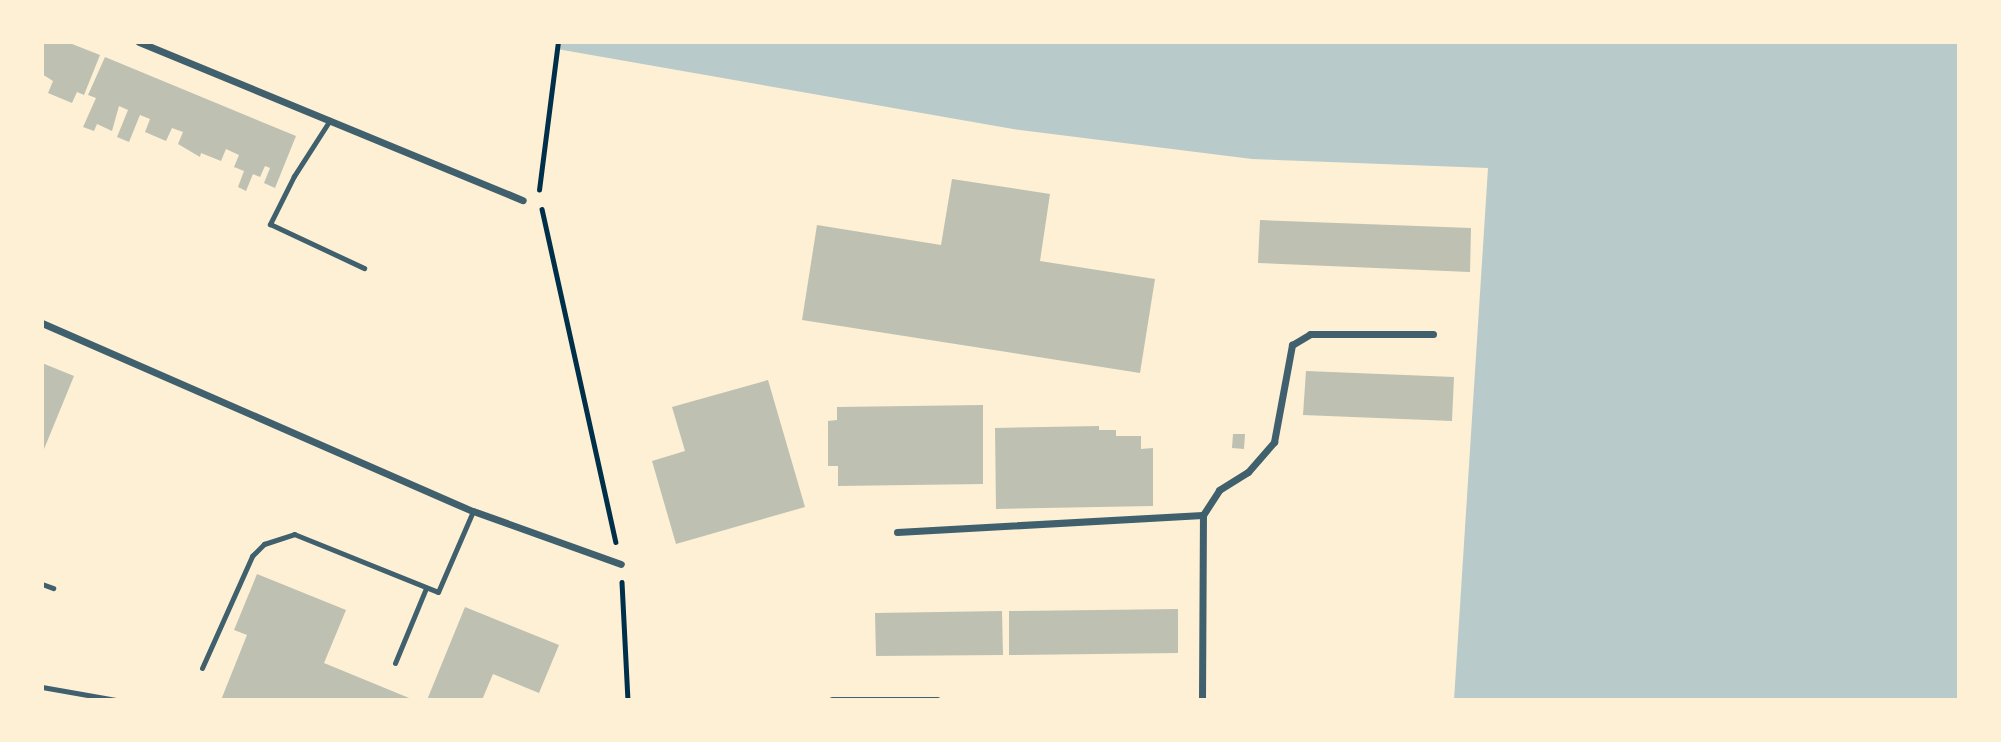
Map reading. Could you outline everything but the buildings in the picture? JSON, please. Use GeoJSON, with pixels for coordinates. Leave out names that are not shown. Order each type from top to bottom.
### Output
{"type":"FeatureCollection","features":[{"type":"Feature","properties":{"kind":"street"},"geometry":{"type":"LineString","coordinates":[[139,42],[523,200]]}},
{"type":"Feature","properties":{"kind":"street"},"geometry":{"type":"LineString","coordinates":[[42,323],[473,511],[621,564]]}},
{"type":"Feature","properties":{"kind":"street"},"geometry":{"type":"LineString","coordinates":[[1202,700],[1203,514],[1219,490],[1248,472],[1274,442],[1280,423],[1287,354],[1300,338],[1310,334],[1433,334]]}},
{"type":"Feature","properties":{"kind":"street"},"geometry":{"type":"LineString","coordinates":[[897,532],[1203,514]]}},
{"type":"Feature","properties":{"kind":"street"},"geometry":{"type":"LineString","coordinates":[[832,700],[937,700]]}},
{"type":"Feature","properties":{"kind":"lane"},"geometry":{"type":"LineString","coordinates":[[330,120],[294,176],[270,224],[364,268]]}},
{"type":"Feature","properties":{"kind":"lane"},"geometry":{"type":"LineString","coordinates":[[202,668],[251,556],[264,544],[295,534],[438,592],[473,511]]}},
{"type":"Feature","properties":{"kind":"lane"},"geometry":{"type":"LineString","coordinates":[[42,584],[53,588]]}},
{"type":"Feature","properties":{"kind":"lane"},"geometry":{"type":"LineString","coordinates":[[395,663],[426,588]]}},
{"type":"Feature","properties":{"kind":"lane"},"geometry":{"type":"LineString","coordinates":[[42,687],[117,700]]}},
{"type":"Feature","properties":{"kind":"path"},"geometry":{"type":"LineString","coordinates":[[558,42],[539,196],[621,564],[628,700]]}},
{"type":"Feature","properties":{"kind":"shaded area"},"geometry":{"type":"Polygon","coordinates":[[[558,42],[1959,42],[1959,700],[1454,700],[1488,168],[1252,159],[1013,129],[557,49],[558,42]]]}}]}
